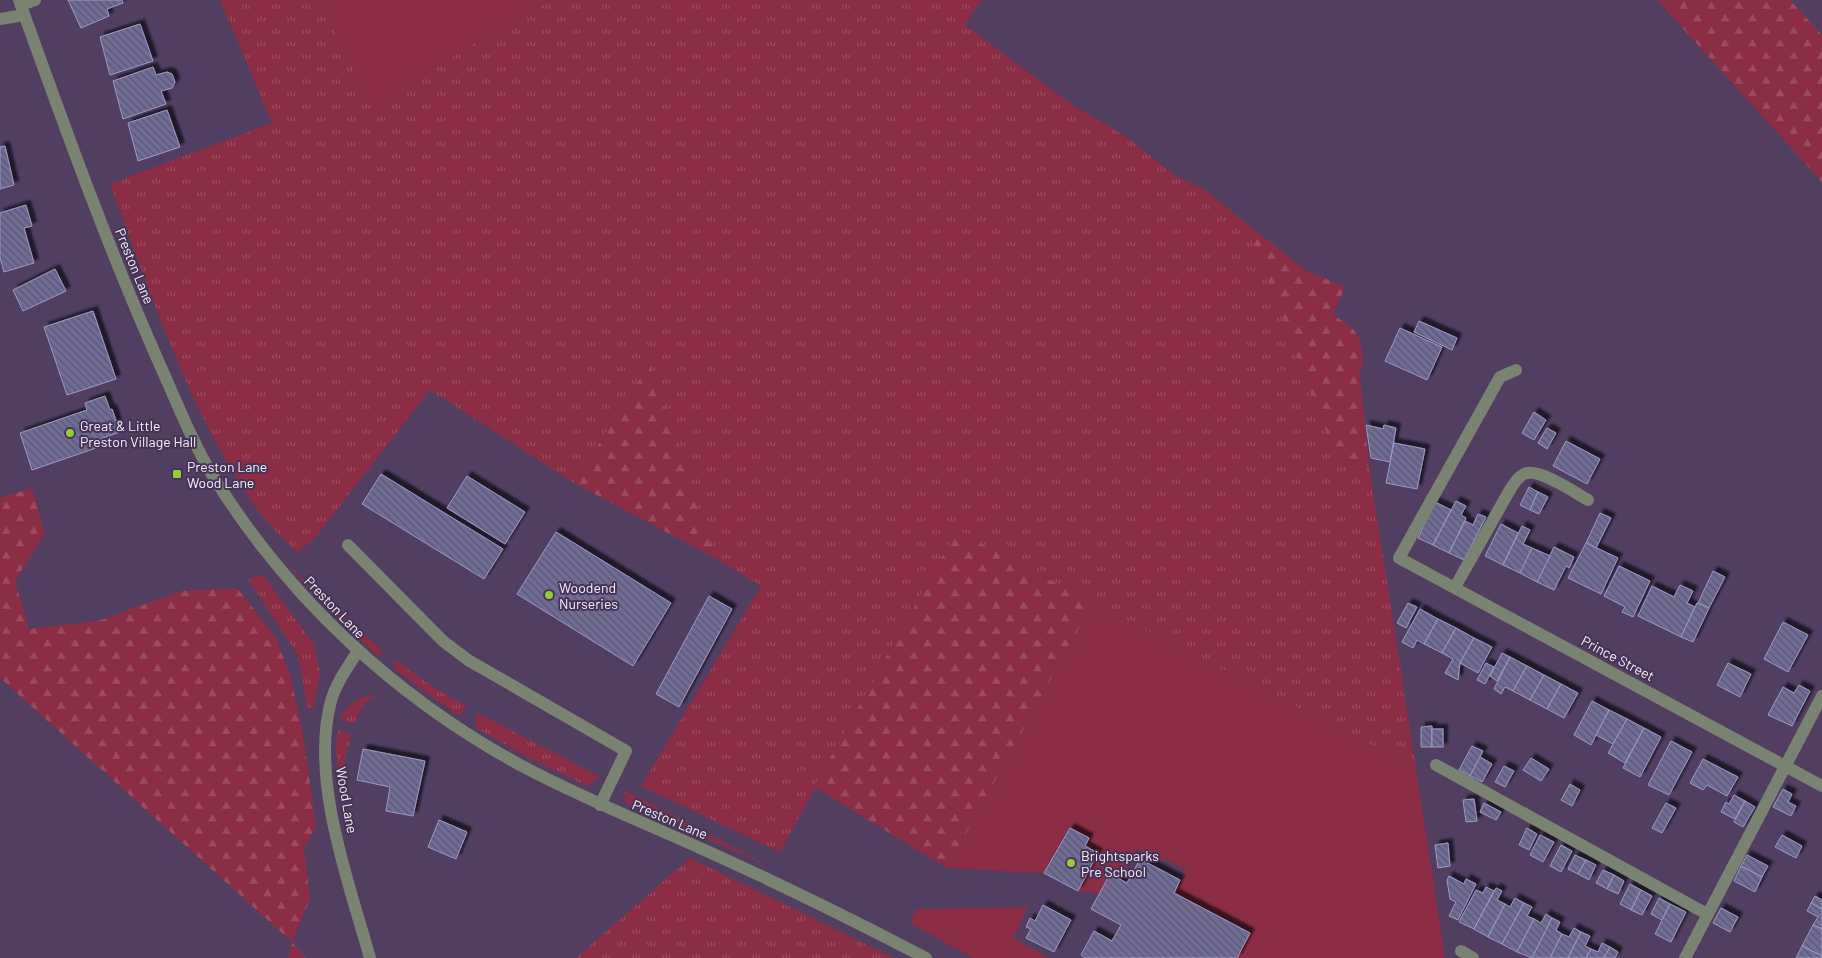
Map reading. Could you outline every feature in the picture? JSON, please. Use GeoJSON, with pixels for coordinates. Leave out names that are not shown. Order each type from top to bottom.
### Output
{"type":"FeatureCollection","features":[{"type":"Feature","properties":{"kind":"street"},"geometry":{"type":"LineString","coordinates":[[0,19],[36,0]]}},
{"type":"Feature","properties":{"kind":"street","name":"Preston Lane"},"geometry":{"type":"LineString","coordinates":[[21,7],[135,306],[197,449],[218,484],[273,560],[304,598],[358,651],[401,687],[519,764],[600,805],[773,881],[926,958]]}},
{"type":"Feature","properties":{"kind":"street","name":"Prince Street"},"geometry":{"type":"LineString","coordinates":[[1516,370],[1500,377],[1398,558],[1822,786]]}},
{"type":"Feature","properties":{"kind":"street"},"geometry":{"type":"LineString","coordinates":[[1455,587],[1511,488],[1518,478],[1525,473],[1535,473],[1546,477],[1588,500]]}},
{"type":"Feature","properties":{"kind":"street"},"geometry":{"type":"LineString","coordinates":[[348,545],[444,642],[468,660],[626,751],[600,805]]}},
{"type":"Feature","properties":{"kind":"street","name":"Wood Lane"},"geometry":{"type":"LineString","coordinates":[[358,651],[331,699],[325,740],[325,768],[329,800],[340,847],[370,958]]}},
{"type":"Feature","properties":{"kind":"street"},"geometry":{"type":"LineString","coordinates":[[1685,958],[1822,696]]}},
{"type":"Feature","properties":{"kind":"street"},"geometry":{"type":"LineString","coordinates":[[1436,765],[1707,914]]}},
{"type":"Feature","properties":{"kind":"street"},"geometry":{"type":"LineString","coordinates":[[1461,952],[1473,958]]}},
{"type":"Feature","properties":{"kind":"green space"},"geometry":{"type":"Polygon","coordinates":[[[220,0],[319,0],[372,104],[548,0],[981,0],[965,25],[1074,106],[1127,137],[1174,175],[1205,190],[1246,223],[1332,447],[1344,459],[1369,466],[1416,768],[1093,603],[958,530],[780,852],[641,786],[761,586],[715,558],[650,364],[574,483],[430,390],[315,538],[297,553],[257,509],[208,427],[155,307],[110,184],[272,123],[220,0]]]}},
{"type":"Feature","properties":{"kind":"green space"},"geometry":{"type":"Polygon","coordinates":[[[319,0],[548,0],[371,104],[319,0]]]}},
{"type":"Feature","properties":{"kind":"green space"},"geometry":{"type":"Polygon","coordinates":[[[1657,0],[1790,0],[1822,35],[1822,182],[1657,0]]]}},
{"type":"Feature","properties":{"kind":"green space"},"geometry":{"type":"Polygon","coordinates":[[[1246,223],[1305,270],[1345,287],[1333,315],[1355,331],[1362,349],[1363,369],[1359,368],[1369,466],[1344,459],[1332,447],[1246,223]]]}},
{"type":"Feature","properties":{"kind":"green space"},"geometry":{"type":"Polygon","coordinates":[[[650,363],[715,558],[574,483],[650,363]]]}},
{"type":"Feature","properties":{"kind":"green space"},"geometry":{"type":"Polygon","coordinates":[[[32,488],[45,533],[15,581],[29,629],[98,621],[181,591],[237,588],[276,638],[290,675],[303,733],[316,827],[304,848],[310,899],[292,942],[0,678],[0,498],[32,488]]]}},
{"type":"Feature","properties":{"kind":"green space"},"geometry":{"type":"Polygon","coordinates":[[[957,530],[1093,603],[947,868],[814,787],[957,530]]]}},
{"type":"Feature","properties":{"kind":"green space"},"geometry":{"type":"Polygon","coordinates":[[[283,558],[306,583],[383,651],[378,656],[340,621],[316,597],[283,558]]]}},
{"type":"Feature","properties":{"kind":"green space"},"geometry":{"type":"Polygon","coordinates":[[[263,575],[314,644],[320,672],[314,708],[307,708],[301,668],[296,652],[248,579],[263,575]]]}},
{"type":"Feature","properties":{"kind":"green space"},"geometry":{"type":"Polygon","coordinates":[[[1093,603],[1416,768],[1445,958],[1237,958],[1250,932],[1174,893],[1186,870],[1165,859],[1163,862],[1136,849],[1121,879],[1110,874],[1100,893],[1078,891],[1098,853],[1085,846],[1089,838],[1069,827],[1044,873],[947,868],[1093,603]]]}},
{"type":"Feature","properties":{"kind":"green space"},"geometry":{"type":"Polygon","coordinates":[[[396,660],[430,685],[467,707],[459,716],[394,669],[396,660]]]}},
{"type":"Feature","properties":{"kind":"green space"},"geometry":{"type":"Polygon","coordinates":[[[367,696],[376,696],[364,703],[354,724],[340,719],[351,704],[367,696]]]}},
{"type":"Feature","properties":{"kind":"green space"},"geometry":{"type":"Polygon","coordinates":[[[478,713],[600,777],[587,786],[529,758],[476,728],[478,713]]]}},
{"type":"Feature","properties":{"kind":"green space"},"geometry":{"type":"Polygon","coordinates":[[[338,729],[351,736],[339,783],[336,748],[338,729]]]}},
{"type":"Feature","properties":{"kind":"green space"},"geometry":{"type":"Polygon","coordinates":[[[624,790],[767,865],[627,804],[624,790]]]}},
{"type":"Feature","properties":{"kind":"green space"},"geometry":{"type":"Polygon","coordinates":[[[690,858],[894,958],[576,958],[690,858]]]}},
{"type":"Feature","properties":{"kind":"green space"},"geometry":{"type":"Polygon","coordinates":[[[1028,907],[1013,938],[1049,958],[973,958],[910,923],[917,909],[1028,907]]]}},
{"type":"Feature","properties":{"kind":"green space"},"geometry":{"type":"Polygon","coordinates":[[[292,942],[306,958],[288,958],[292,942]]]}},
{"type":"Feature","properties":{"kind":"building"},"geometry":{"type":"Polygon","coordinates":[[[68,0],[122,0],[123,3],[107,9],[109,16],[81,28],[68,0]]]}},
{"type":"Feature","properties":{"kind":"building"},"geometry":{"type":"Polygon","coordinates":[[[140,24],[153,61],[110,75],[100,37],[140,24]]]}},
{"type":"Feature","properties":{"kind":"building"},"geometry":{"type":"Polygon","coordinates":[[[153,67],[156,75],[167,72],[172,74],[175,82],[172,88],[161,91],[166,104],[123,119],[113,81],[153,67]]]}},
{"type":"Feature","properties":{"kind":"building"},"geometry":{"type":"Polygon","coordinates":[[[167,110],[180,147],[138,161],[128,123],[167,110]]]}},
{"type":"Feature","properties":{"kind":"building"},"geometry":{"type":"Polygon","coordinates":[[[5,146],[14,185],[0,189],[0,147],[5,146]]]}},
{"type":"Feature","properties":{"kind":"building"},"geometry":{"type":"Polygon","coordinates":[[[26,205],[32,226],[24,228],[34,263],[4,272],[0,258],[0,213],[26,205]]]}},
{"type":"Feature","properties":{"kind":"building"},"geometry":{"type":"Polygon","coordinates":[[[55,269],[66,291],[23,311],[13,290],[55,269]]]}},
{"type":"Feature","properties":{"kind":"building"},"geometry":{"type":"Polygon","coordinates":[[[93,311],[116,379],[67,395],[44,327],[93,311]]]}},
{"type":"Feature","properties":{"kind":"building"},"geometry":{"type":"Polygon","coordinates":[[[1419,321],[1457,338],[1452,350],[1414,332],[1419,321]]]}},
{"type":"Feature","properties":{"kind":"building"},"geometry":{"type":"Polygon","coordinates":[[[1400,328],[1442,347],[1427,380],[1385,361],[1400,328]]]}},
{"type":"Feature","properties":{"kind":"building","name":"Great & Little Preston Village Hall"},"geometry":{"type":"Polygon","coordinates":[[[105,396],[120,432],[100,439],[102,446],[32,470],[20,433],[87,410],[85,403],[105,396]]]}},
{"type":"Feature","properties":{"kind":"building"},"geometry":{"type":"Polygon","coordinates":[[[1534,412],[1546,420],[1534,440],[1522,433],[1534,412]]]}},
{"type":"Feature","properties":{"kind":"building"},"geometry":{"type":"Polygon","coordinates":[[[1366,425],[1383,429],[1384,425],[1396,428],[1390,462],[1371,458],[1366,425]]]}},
{"type":"Feature","properties":{"kind":"building"},"geometry":{"type":"Polygon","coordinates":[[[1547,428],[1556,433],[1547,449],[1538,443],[1547,428]]]}},
{"type":"Feature","properties":{"kind":"building"},"geometry":{"type":"Polygon","coordinates":[[[1566,441],[1600,459],[1587,484],[1553,466],[1566,441]]]}},
{"type":"Feature","properties":{"kind":"building"},"geometry":{"type":"Polygon","coordinates":[[[1394,443],[1425,449],[1417,489],[1386,483],[1394,443]]]}},
{"type":"Feature","properties":{"kind":"building"},"geometry":{"type":"Polygon","coordinates":[[[381,474],[503,549],[484,579],[362,504],[381,474]]]}},
{"type":"Feature","properties":{"kind":"building"},"geometry":{"type":"Polygon","coordinates":[[[467,476],[525,512],[505,544],[447,508],[467,476]]]}},
{"type":"Feature","properties":{"kind":"building"},"geometry":{"type":"Polygon","coordinates":[[[1529,487],[1538,492],[1530,510],[1520,505],[1529,487]]]}},
{"type":"Feature","properties":{"kind":"building"},"geometry":{"type":"Polygon","coordinates":[[[1538,492],[1548,497],[1539,514],[1530,510],[1538,492]]]}},
{"type":"Feature","properties":{"kind":"building"},"geometry":{"type":"Polygon","coordinates":[[[1456,501],[1466,506],[1461,515],[1466,518],[1449,553],[1433,545],[1456,501]]]}},
{"type":"Feature","properties":{"kind":"building"},"geometry":{"type":"Polygon","coordinates":[[[1435,502],[1451,510],[1433,545],[1418,538],[1435,502]]]}},
{"type":"Feature","properties":{"kind":"building"},"geometry":{"type":"Polygon","coordinates":[[[1600,513],[1611,518],[1596,548],[1586,543],[1600,513]]]}},
{"type":"Feature","properties":{"kind":"building"},"geometry":{"type":"Polygon","coordinates":[[[1478,514],[1486,517],[1464,560],[1449,553],[1465,521],[1473,525],[1478,514]]]}},
{"type":"Feature","properties":{"kind":"building"},"geometry":{"type":"Polygon","coordinates":[[[1501,524],[1518,533],[1503,565],[1485,556],[1501,524]]]}},
{"type":"Feature","properties":{"kind":"building"},"geometry":{"type":"Polygon","coordinates":[[[1522,526],[1530,530],[1523,544],[1532,548],[1520,573],[1503,565],[1522,526]]]}},
{"type":"Feature","properties":{"kind":"building"},"geometry":{"type":"Polygon","coordinates":[[[556,532],[671,603],[633,666],[517,594],[556,532]]]}},
{"type":"Feature","properties":{"kind":"building"},"geometry":{"type":"Polygon","coordinates":[[[1586,543],[1618,558],[1601,594],[1568,578],[1586,543]]]}},
{"type":"Feature","properties":{"kind":"building"},"geometry":{"type":"Polygon","coordinates":[[[1554,547],[1574,557],[1569,568],[1566,566],[1554,590],[1537,582],[1554,547]]]}},
{"type":"Feature","properties":{"kind":"building"},"geometry":{"type":"Polygon","coordinates":[[[1532,548],[1550,556],[1537,582],[1520,573],[1532,548]]]}},
{"type":"Feature","properties":{"kind":"building"},"geometry":{"type":"Polygon","coordinates":[[[1619,566],[1650,581],[1633,617],[1622,612],[1625,607],[1604,596],[1619,566]]]}},
{"type":"Feature","properties":{"kind":"building"},"geometry":{"type":"Polygon","coordinates":[[[1713,571],[1725,577],[1709,608],[1698,603],[1713,571]]]}},
{"type":"Feature","properties":{"kind":"building"},"geometry":{"type":"Polygon","coordinates":[[[1680,585],[1693,591],[1687,603],[1695,607],[1681,637],[1638,616],[1652,586],[1674,597],[1680,585]]]}},
{"type":"Feature","properties":{"kind":"building"},"geometry":{"type":"Polygon","coordinates":[[[709,596],[732,609],[679,707],[656,694],[709,596]]]}},
{"type":"Feature","properties":{"kind":"building"},"geometry":{"type":"Polygon","coordinates":[[[1408,603],[1417,607],[1406,628],[1397,623],[1408,603]]]}},
{"type":"Feature","properties":{"kind":"building"},"geometry":{"type":"Polygon","coordinates":[[[1697,603],[1709,608],[1693,642],[1681,637],[1697,603]]]}},
{"type":"Feature","properties":{"kind":"building"},"geometry":{"type":"Polygon","coordinates":[[[1420,609],[1438,619],[1424,644],[1417,640],[1413,648],[1402,642],[1420,609]]]}},
{"type":"Feature","properties":{"kind":"building"},"geometry":{"type":"Polygon","coordinates":[[[1438,619],[1456,628],[1442,653],[1424,644],[1438,619]]]}},
{"type":"Feature","properties":{"kind":"building"},"geometry":{"type":"Polygon","coordinates":[[[1783,622],[1808,635],[1788,672],[1764,659],[1783,622]]]}},
{"type":"Feature","properties":{"kind":"building"},"geometry":{"type":"Polygon","coordinates":[[[1456,628],[1474,638],[1460,663],[1458,680],[1445,673],[1453,659],[1442,653],[1456,628]]]}},
{"type":"Feature","properties":{"kind":"building"},"geometry":{"type":"Polygon","coordinates":[[[1474,638],[1492,647],[1478,673],[1460,663],[1474,638]]]}},
{"type":"Feature","properties":{"kind":"building"},"geometry":{"type":"Polygon","coordinates":[[[1502,653],[1510,657],[1497,681],[1490,676],[1502,653]]]}},
{"type":"Feature","properties":{"kind":"building"},"geometry":{"type":"Polygon","coordinates":[[[1510,657],[1527,666],[1513,691],[1505,687],[1501,694],[1494,689],[1510,657]]]}},
{"type":"Feature","properties":{"kind":"building"},"geometry":{"type":"Polygon","coordinates":[[[1486,663],[1494,667],[1485,684],[1477,680],[1486,663]]]}},
{"type":"Feature","properties":{"kind":"building"},"geometry":{"type":"Polygon","coordinates":[[[1728,663],[1751,674],[1740,697],[1717,685],[1728,663]]]}},
{"type":"Feature","properties":{"kind":"building"},"geometry":{"type":"Polygon","coordinates":[[[1527,666],[1544,675],[1530,700],[1513,691],[1527,666]]]}},
{"type":"Feature","properties":{"kind":"building"},"geometry":{"type":"Polygon","coordinates":[[[1544,675],[1561,684],[1547,709],[1530,700],[1544,675]]]}},
{"type":"Feature","properties":{"kind":"building"},"geometry":{"type":"Polygon","coordinates":[[[1561,684],[1578,693],[1564,718],[1547,709],[1561,684]]]}},
{"type":"Feature","properties":{"kind":"building"},"geometry":{"type":"Polygon","coordinates":[[[1799,685],[1810,691],[1792,726],[1768,715],[1783,687],[1794,693],[1799,685]]]}},
{"type":"Feature","properties":{"kind":"building"},"geometry":{"type":"Polygon","coordinates":[[[1592,701],[1609,710],[1591,745],[1574,735],[1592,701]]]}},
{"type":"Feature","properties":{"kind":"building"},"geometry":{"type":"Polygon","coordinates":[[[1609,710],[1627,719],[1613,744],[1596,735],[1609,710]]]}},
{"type":"Feature","properties":{"kind":"building"},"geometry":{"type":"Polygon","coordinates":[[[1627,719],[1644,728],[1625,763],[1608,753],[1627,719]]]}},
{"type":"Feature","properties":{"kind":"building"},"geometry":{"type":"Polygon","coordinates":[[[1432,726],[1432,747],[1421,747],[1421,727],[1432,726]]]}},
{"type":"Feature","properties":{"kind":"building"},"geometry":{"type":"Polygon","coordinates":[[[1644,728],[1661,737],[1640,777],[1623,768],[1644,728]]]}},
{"type":"Feature","properties":{"kind":"building"},"geometry":{"type":"Polygon","coordinates":[[[1432,729],[1443,729],[1443,747],[1432,747],[1432,729]]]}},
{"type":"Feature","properties":{"kind":"building"},"geometry":{"type":"Polygon","coordinates":[[[1671,741],[1692,752],[1669,795],[1648,785],[1671,741]]]}},
{"type":"Feature","properties":{"kind":"building"},"geometry":{"type":"Polygon","coordinates":[[[1472,746],[1483,751],[1470,776],[1459,770],[1472,746]]]}},
{"type":"Feature","properties":{"kind":"building"},"geometry":{"type":"Polygon","coordinates":[[[363,749],[425,761],[413,816],[386,811],[390,787],[357,780],[363,749]]]}},
{"type":"Feature","properties":{"kind":"building"},"geometry":{"type":"Polygon","coordinates":[[[1480,757],[1492,764],[1482,782],[1470,776],[1480,757]]]}},
{"type":"Feature","properties":{"kind":"building"},"geometry":{"type":"Polygon","coordinates":[[[1531,758],[1549,769],[1541,781],[1523,770],[1531,758]]]}},
{"type":"Feature","properties":{"kind":"building"},"geometry":{"type":"Polygon","coordinates":[[[1703,759],[1738,777],[1727,796],[1707,785],[1703,790],[1690,783],[1703,759]]]}},
{"type":"Feature","properties":{"kind":"building"},"geometry":{"type":"Polygon","coordinates":[[[1504,766],[1514,771],[1505,787],[1495,782],[1504,766]]]}},
{"type":"Feature","properties":{"kind":"building"},"geometry":{"type":"Polygon","coordinates":[[[1570,784],[1580,790],[1572,806],[1561,800],[1570,784]]]}},
{"type":"Feature","properties":{"kind":"building"},"geometry":{"type":"Polygon","coordinates":[[[1783,789],[1792,794],[1788,802],[1796,806],[1791,816],[1773,807],[1783,789]]]}},
{"type":"Feature","properties":{"kind":"building"},"geometry":{"type":"Polygon","coordinates":[[[1734,795],[1745,801],[1735,819],[1721,812],[1726,802],[1729,804],[1734,795]]]}},
{"type":"Feature","properties":{"kind":"building"},"geometry":{"type":"Polygon","coordinates":[[[1474,799],[1477,821],[1466,822],[1463,800],[1474,799]]]}},
{"type":"Feature","properties":{"kind":"building"},"geometry":{"type":"Polygon","coordinates":[[[1745,801],[1755,807],[1743,827],[1734,822],[1745,801]]]}},
{"type":"Feature","properties":{"kind":"building"},"geometry":{"type":"Polygon","coordinates":[[[1484,803],[1501,812],[1496,820],[1480,812],[1484,803]]]}},
{"type":"Feature","properties":{"kind":"building"},"geometry":{"type":"Polygon","coordinates":[[[1666,803],[1676,808],[1662,833],[1652,828],[1666,803]]]}},
{"type":"Feature","properties":{"kind":"building"},"geometry":{"type":"Polygon","coordinates":[[[439,820],[467,832],[456,859],[428,847],[439,820]]]}},
{"type":"Feature","properties":{"kind":"building","name":"Brightsparks Pre School"},"geometry":{"type":"Polygon","coordinates":[[[1070,828],[1089,838],[1085,846],[1098,853],[1078,891],[1044,873],[1070,828]]]}},
{"type":"Feature","properties":{"kind":"building"},"geometry":{"type":"Polygon","coordinates":[[[1527,828],[1537,834],[1529,850],[1519,845],[1527,828]]]}},
{"type":"Feature","properties":{"kind":"building"},"geometry":{"type":"Polygon","coordinates":[[[1540,835],[1554,842],[1543,862],[1530,855],[1540,835]]]}},
{"type":"Feature","properties":{"kind":"building"},"geometry":{"type":"Polygon","coordinates":[[[1782,835],[1802,846],[1796,858],[1775,847],[1782,835]]]}},
{"type":"Feature","properties":{"kind":"building"},"geometry":{"type":"Polygon","coordinates":[[[1448,843],[1450,866],[1438,868],[1435,845],[1448,843]]]}},
{"type":"Feature","properties":{"kind":"building"},"geometry":{"type":"Polygon","coordinates":[[[1561,845],[1572,851],[1561,872],[1550,866],[1561,845]]]}},
{"type":"Feature","properties":{"kind":"building"},"geometry":{"type":"Polygon","coordinates":[[[1575,855],[1586,860],[1578,874],[1568,869],[1575,855]]]}},
{"type":"Feature","properties":{"kind":"building"},"geometry":{"type":"Polygon","coordinates":[[[1747,855],[1768,866],[1762,877],[1741,866],[1747,855]]]}},
{"type":"Feature","properties":{"kind":"building"},"geometry":{"type":"Polygon","coordinates":[[[1140,859],[1180,880],[1174,893],[1250,933],[1237,958],[1085,958],[1081,955],[1094,931],[1112,941],[1121,925],[1091,909],[1110,874],[1127,883],[1140,859]]]}},
{"type":"Feature","properties":{"kind":"building"},"geometry":{"type":"Polygon","coordinates":[[[1586,860],[1596,865],[1589,880],[1578,874],[1586,860]]]}},
{"type":"Feature","properties":{"kind":"building"},"geometry":{"type":"Polygon","coordinates":[[[1741,866],[1762,877],[1755,892],[1734,881],[1741,866]]]}},
{"type":"Feature","properties":{"kind":"building"},"geometry":{"type":"Polygon","coordinates":[[[1603,870],[1614,875],[1607,889],[1596,883],[1603,870]]]}},
{"type":"Feature","properties":{"kind":"building"},"geometry":{"type":"Polygon","coordinates":[[[1614,875],[1624,881],[1618,894],[1607,889],[1614,875]]]}},
{"type":"Feature","properties":{"kind":"building"},"geometry":{"type":"Polygon","coordinates":[[[1449,876],[1464,884],[1466,879],[1476,884],[1458,920],[1449,916],[1456,902],[1450,899],[1447,880],[1449,876]]]}},
{"type":"Feature","properties":{"kind":"building"},"geometry":{"type":"Polygon","coordinates":[[[1630,884],[1641,890],[1631,910],[1620,904],[1630,884]]]}},
{"type":"Feature","properties":{"kind":"building"},"geometry":{"type":"Polygon","coordinates":[[[1486,887],[1494,891],[1474,929],[1459,922],[1476,890],[1483,893],[1486,887]]]}},
{"type":"Feature","properties":{"kind":"building"},"geometry":{"type":"Polygon","coordinates":[[[1496,888],[1502,891],[1497,900],[1505,904],[1488,937],[1474,929],[1496,888]]]}},
{"type":"Feature","properties":{"kind":"building"},"geometry":{"type":"Polygon","coordinates":[[[1641,890],[1652,896],[1642,915],[1631,910],[1641,890]]]}},
{"type":"Feature","properties":{"kind":"building"},"geometry":{"type":"Polygon","coordinates":[[[1815,896],[1822,900],[1822,909],[1811,903],[1815,896]]]}},
{"type":"Feature","properties":{"kind":"building"},"geometry":{"type":"Polygon","coordinates":[[[1515,898],[1524,903],[1502,944],[1488,937],[1505,904],[1510,907],[1515,898]]]}},
{"type":"Feature","properties":{"kind":"building"},"geometry":{"type":"Polygon","coordinates":[[[1659,898],[1670,904],[1662,920],[1651,914],[1659,898]]]}},
{"type":"Feature","properties":{"kind":"building"},"geometry":{"type":"Polygon","coordinates":[[[1524,903],[1532,907],[1527,916],[1534,919],[1517,952],[1502,944],[1524,903]]]}},
{"type":"Feature","properties":{"kind":"building"},"geometry":{"type":"Polygon","coordinates":[[[1811,903],[1822,909],[1822,929],[1813,925],[1818,917],[1807,911],[1811,903]]]}},
{"type":"Feature","properties":{"kind":"building"},"geometry":{"type":"Polygon","coordinates":[[[1670,904],[1686,912],[1671,942],[1655,934],[1670,904]]]}},
{"type":"Feature","properties":{"kind":"building"},"geometry":{"type":"Polygon","coordinates":[[[1043,905],[1071,920],[1054,952],[1026,938],[1031,929],[1026,927],[1030,918],[1035,921],[1043,905]]]}},
{"type":"Feature","properties":{"kind":"building"},"geometry":{"type":"Polygon","coordinates":[[[1721,908],[1738,917],[1730,932],[1713,923],[1721,908]]]}},
{"type":"Feature","properties":{"kind":"building"},"geometry":{"type":"Polygon","coordinates":[[[1546,914],[1552,918],[1532,958],[1517,952],[1534,919],[1541,923],[1546,914]]]}},
{"type":"Feature","properties":{"kind":"building"},"geometry":{"type":"Polygon","coordinates":[[[1552,918],[1560,922],[1556,930],[1562,934],[1550,958],[1532,958],[1552,918]]]}},
{"type":"Feature","properties":{"kind":"building"},"geometry":{"type":"Polygon","coordinates":[[[1813,925],[1822,929],[1822,956],[1802,946],[1813,925]]]}},
{"type":"Feature","properties":{"kind":"building"},"geometry":{"type":"Polygon","coordinates":[[[1574,928],[1581,932],[1568,958],[1550,958],[1562,934],[1569,937],[1574,928]]]}},
{"type":"Feature","properties":{"kind":"building"},"geometry":{"type":"Polygon","coordinates":[[[1581,932],[1590,936],[1585,946],[1591,949],[1586,958],[1568,958],[1581,932]]]}},
{"type":"Feature","properties":{"kind":"building"},"geometry":{"type":"Polygon","coordinates":[[[1602,943],[1610,947],[1604,958],[1586,958],[1591,949],[1598,952],[1602,943]]]}},
{"type":"Feature","properties":{"kind":"building"},"geometry":{"type":"Polygon","coordinates":[[[1802,946],[1822,956],[1822,958],[1796,958],[1802,946]]]}},
{"type":"Feature","properties":{"kind":"building"},"geometry":{"type":"Polygon","coordinates":[[[1610,947],[1618,952],[1615,958],[1604,958],[1610,947]]]}},
{"type":"Feature","properties":{"kind":"place","name":"Great & Little Preston Village Hall"},"geometry":{"type":"Point","coordinates":[70,433]}},
{"type":"Feature","properties":{"kind":"place","name":"Preston Lane Wood Lane"},"geometry":{"type":"Point","coordinates":[177,474]}},
{"type":"Feature","properties":{"kind":"place","name":"Woodend Nurseries"},"geometry":{"type":"Point","coordinates":[549,595]}},
{"type":"Feature","properties":{"kind":"place","name":"Brightsparks Pre School"},"geometry":{"type":"Point","coordinates":[1071,863]}}]}
